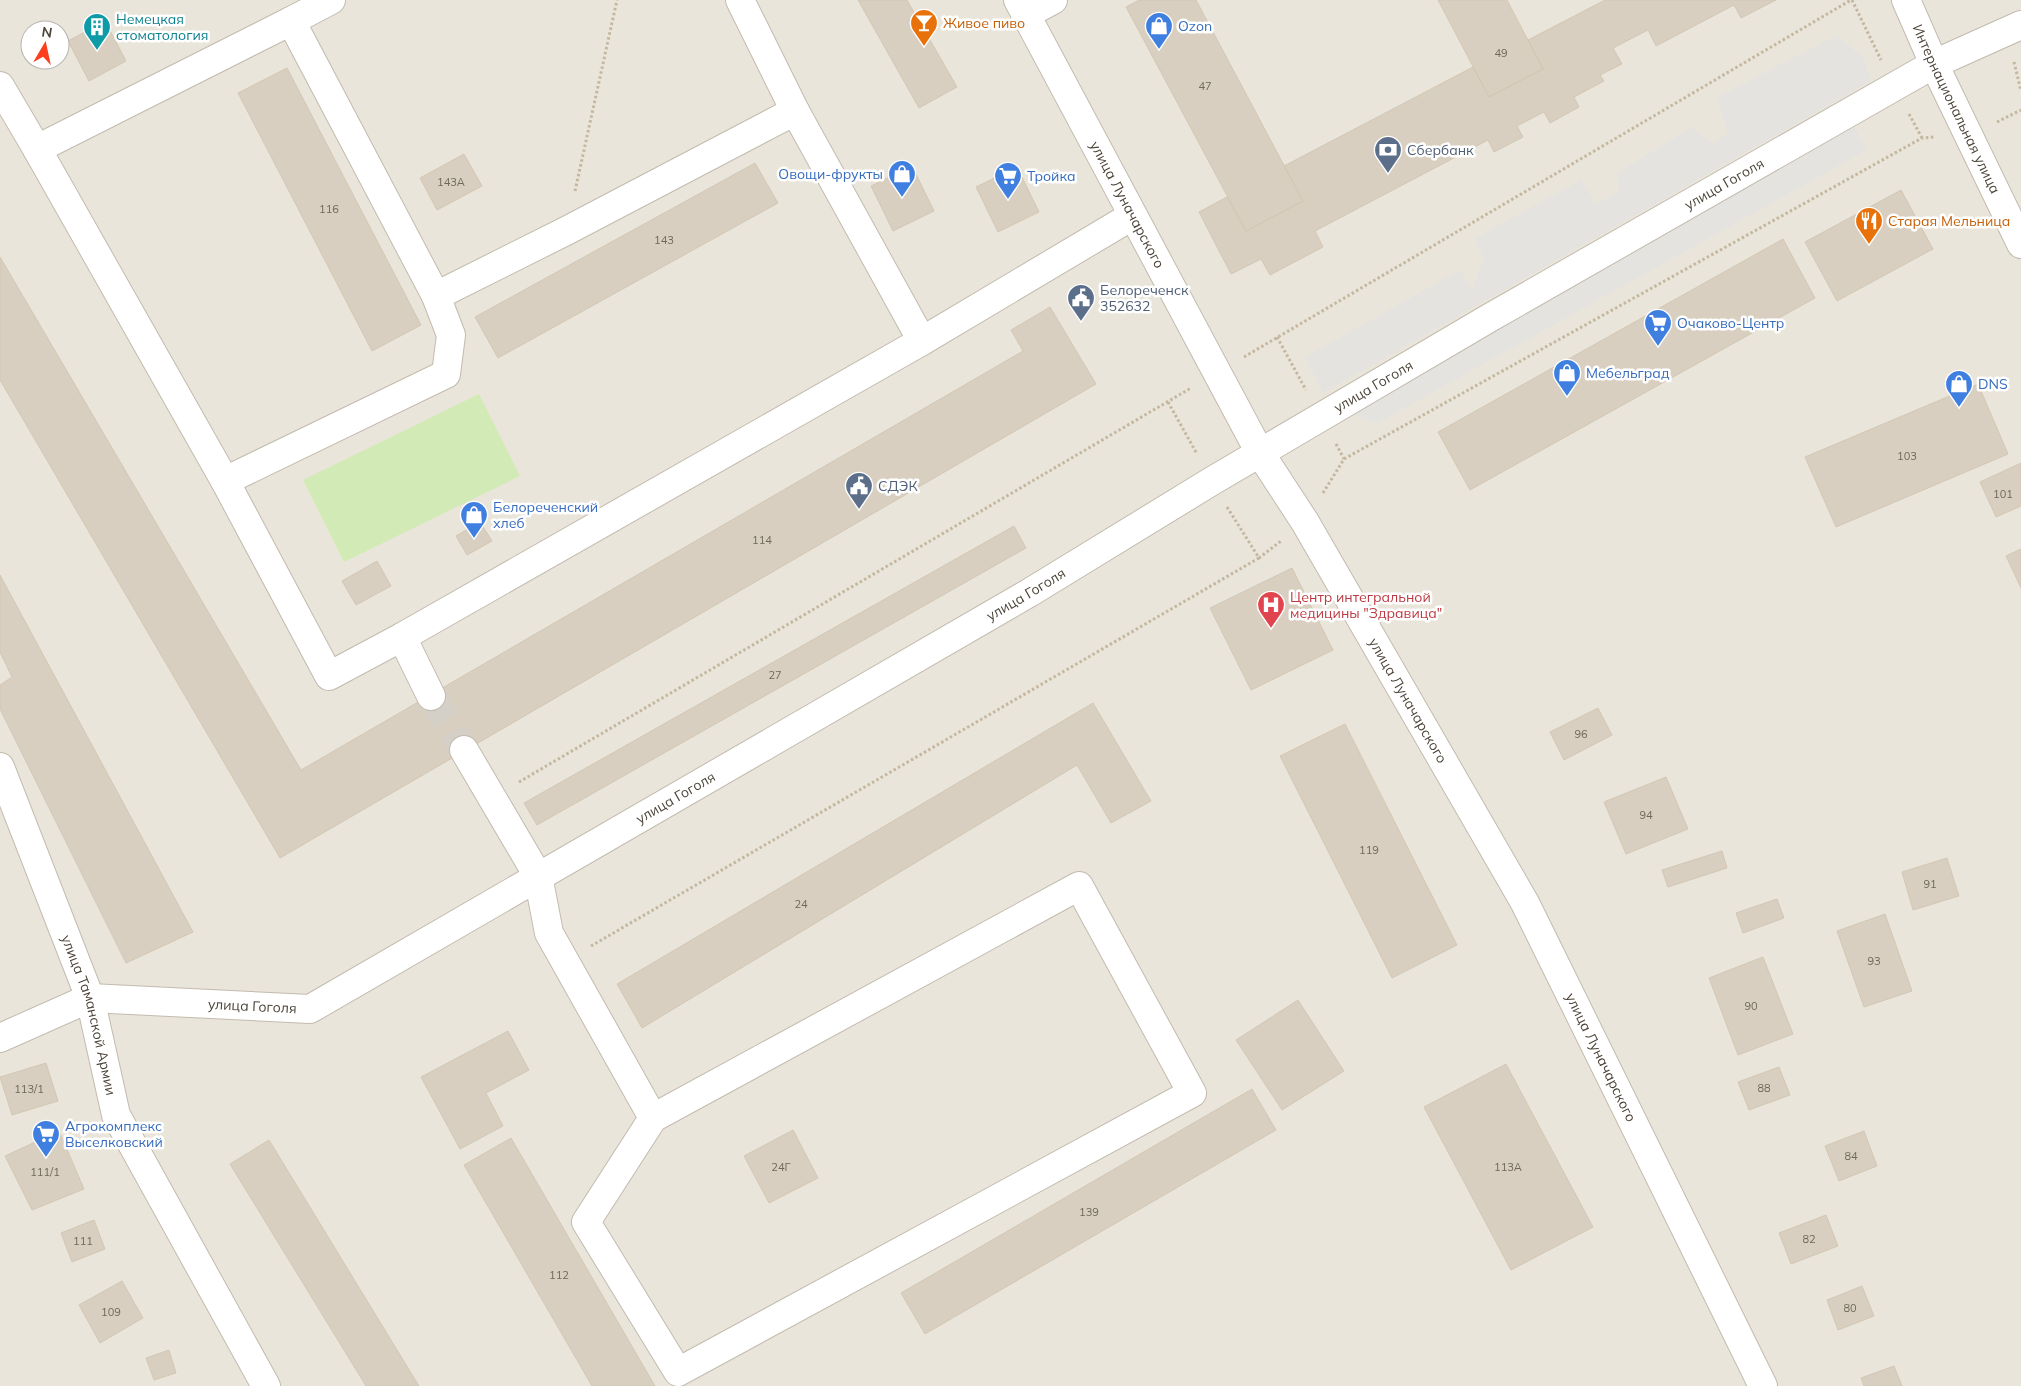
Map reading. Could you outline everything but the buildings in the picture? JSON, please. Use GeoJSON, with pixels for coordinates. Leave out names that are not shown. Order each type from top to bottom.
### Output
{"type":"FeatureCollection","features":[{"type":"Feature","properties":{"kind":"street"},"geometry":{"type":"LineString","coordinates":[[37,149],[331,0]]}},
{"type":"Feature","properties":{"kind":"street"},"geometry":{"type":"LineString","coordinates":[[740,0],[795,111],[922,341]]}},
{"type":"Feature","properties":{"kind":"street"},"geometry":{"type":"LineString","coordinates":[[1021,7],[1053,0]]}},
{"type":"Feature","properties":{"kind":"street","name":"Интернациональная улица"},"geometry":{"type":"LineString","coordinates":[[1906,0],[1934,64],[2021,244]]}},
{"type":"Feature","properties":{"kind":"street","name":"улица Луначарского"},"geometry":{"type":"LineString","coordinates":[[1021,7],[1260,453],[1305,522],[1524,903],[1763,1386]]}},
{"type":"Feature","properties":{"kind":"street"},"geometry":{"type":"LineString","coordinates":[[225,481],[446,374],[452,335],[436,296],[291,21]]}},
{"type":"Feature","properties":{"kind":"street","name":"улица Гоголя"},"geometry":{"type":"LineString","coordinates":[[0,1038],[90,998],[310,1010],[538,876],[1029,593],[1212,481],[1492,317],[1934,64],[2021,25]]}},
{"type":"Feature","properties":{"kind":"street"},"geometry":{"type":"LineString","coordinates":[[0,86],[225,481],[329,676],[402,637],[922,341],[1132,216]]}},
{"type":"Feature","properties":{"kind":"street"},"geometry":{"type":"LineString","coordinates":[[436,296],[566,231],[795,111]]}},
{"type":"Feature","properties":{"kind":"street"},"geometry":{"type":"LineString","coordinates":[[402,637],[431,696]]}},
{"type":"Feature","properties":{"kind":"street"},"geometry":{"type":"LineString","coordinates":[[464,750],[538,876],[549,933],[653,1118]]}},
{"type":"Feature","properties":{"kind":"street","name":"улица Таманской Армии"},"geometry":{"type":"LineString","coordinates":[[0,767],[90,998],[116,1116],[266,1386]]}},
{"type":"Feature","properties":{"kind":"street"},"geometry":{"type":"LineString","coordinates":[[1079,886],[1192,1093],[678,1372],[586,1222],[653,1118],[1079,886]]}},
{"type":"Feature","properties":{"kind":"path"},"geometry":{"type":"LineString","coordinates":[[566,231],[617,0]]}},
{"type":"Feature","properties":{"kind":"path"},"geometry":{"type":"LineString","coordinates":[[493,797],[1851,0]]}},
{"type":"Feature","properties":{"kind":"path"},"geometry":{"type":"LineString","coordinates":[[565,961],[1259,558],[1305,522],[1344,459],[1922,138],[1968,136],[2021,110]]}},
{"type":"Feature","properties":{"kind":"path"},"geometry":{"type":"LineString","coordinates":[[1168,402],[1212,481],[1259,558]]}},
{"type":"Feature","properties":{"kind":"shaded area"},"geometry":{"type":"Polygon","coordinates":[[[0,0],[2021,0],[2021,1386],[0,1386],[0,0]]]}},
{"type":"Feature","properties":{"kind":"shaded area"},"geometry":{"type":"Polygon","coordinates":[[[1838,35],[1864,59],[1871,81],[1323,393],[1305,357],[1460,270],[1472,289],[1484,259],[1474,239],[1581,180],[1596,204],[1619,191],[1617,173],[1692,127],[1713,144],[1728,134],[1717,97],[1838,35]]]}},
{"type":"Feature","properties":{"kind":"shaded area"},"geometry":{"type":"Polygon","coordinates":[[[1854,126],[1867,150],[1376,424],[1351,414],[1854,126]]]}},
{"type":"Feature","properties":{"kind":"green space"},"geometry":{"type":"Polygon","coordinates":[[[479,394],[520,476],[344,562],[303,480],[479,394]]]}},
{"type":"Feature","properties":{"kind":"tunnel"},"geometry":{"type":"LineString","coordinates":[[431,696],[464,750]]}},
{"type":"Feature","properties":{"kind":"place","name":"Живое пиво"},"geometry":{"type":"Point","coordinates":[924,47]}},
{"type":"Feature","properties":{"kind":"place","name":"Ozon"},"geometry":{"type":"Point","coordinates":[1159,50]}},
{"type":"Feature","properties":{"kind":"place","name":"Немецкая стоматология"},"geometry":{"type":"Point","coordinates":[97,51]}},
{"type":"Feature","properties":{"kind":"place","name":"Сбербанк"},"geometry":{"type":"Point","coordinates":[1388,174]}},
{"type":"Feature","properties":{"kind":"place","name":"Овощи-фрукты"},"geometry":{"type":"Point","coordinates":[902,198]}},
{"type":"Feature","properties":{"kind":"place","name":"Тройка"},"geometry":{"type":"Point","coordinates":[1008,200]}},
{"type":"Feature","properties":{"kind":"place","name":"Старая Мельница"},"geometry":{"type":"Point","coordinates":[1869,245]}},
{"type":"Feature","properties":{"kind":"place","name":"Белореченск 352632"},"geometry":{"type":"Point","coordinates":[1081,322]}},
{"type":"Feature","properties":{"kind":"place","name":"Очаково-Центр"},"geometry":{"type":"Point","coordinates":[1658,347]}},
{"type":"Feature","properties":{"kind":"place","name":"Мебельград"},"geometry":{"type":"Point","coordinates":[1567,397]}},
{"type":"Feature","properties":{"kind":"place","name":"DNS"},"geometry":{"type":"Point","coordinates":[1959,408]}},
{"type":"Feature","properties":{"kind":"place","name":"СДЭК"},"geometry":{"type":"Point","coordinates":[859,510]}},
{"type":"Feature","properties":{"kind":"place","name":"Белореченский хлеб"},"geometry":{"type":"Point","coordinates":[474,539]}},
{"type":"Feature","properties":{"kind":"place","name":"Центр интегральной медицины \"Здравица\""},"geometry":{"type":"Point","coordinates":[1271,629]}},
{"type":"Feature","properties":{"kind":"place","name":"Агрокомплекс Выселковский"},"geometry":{"type":"Point","coordinates":[46,1158]}}]}
